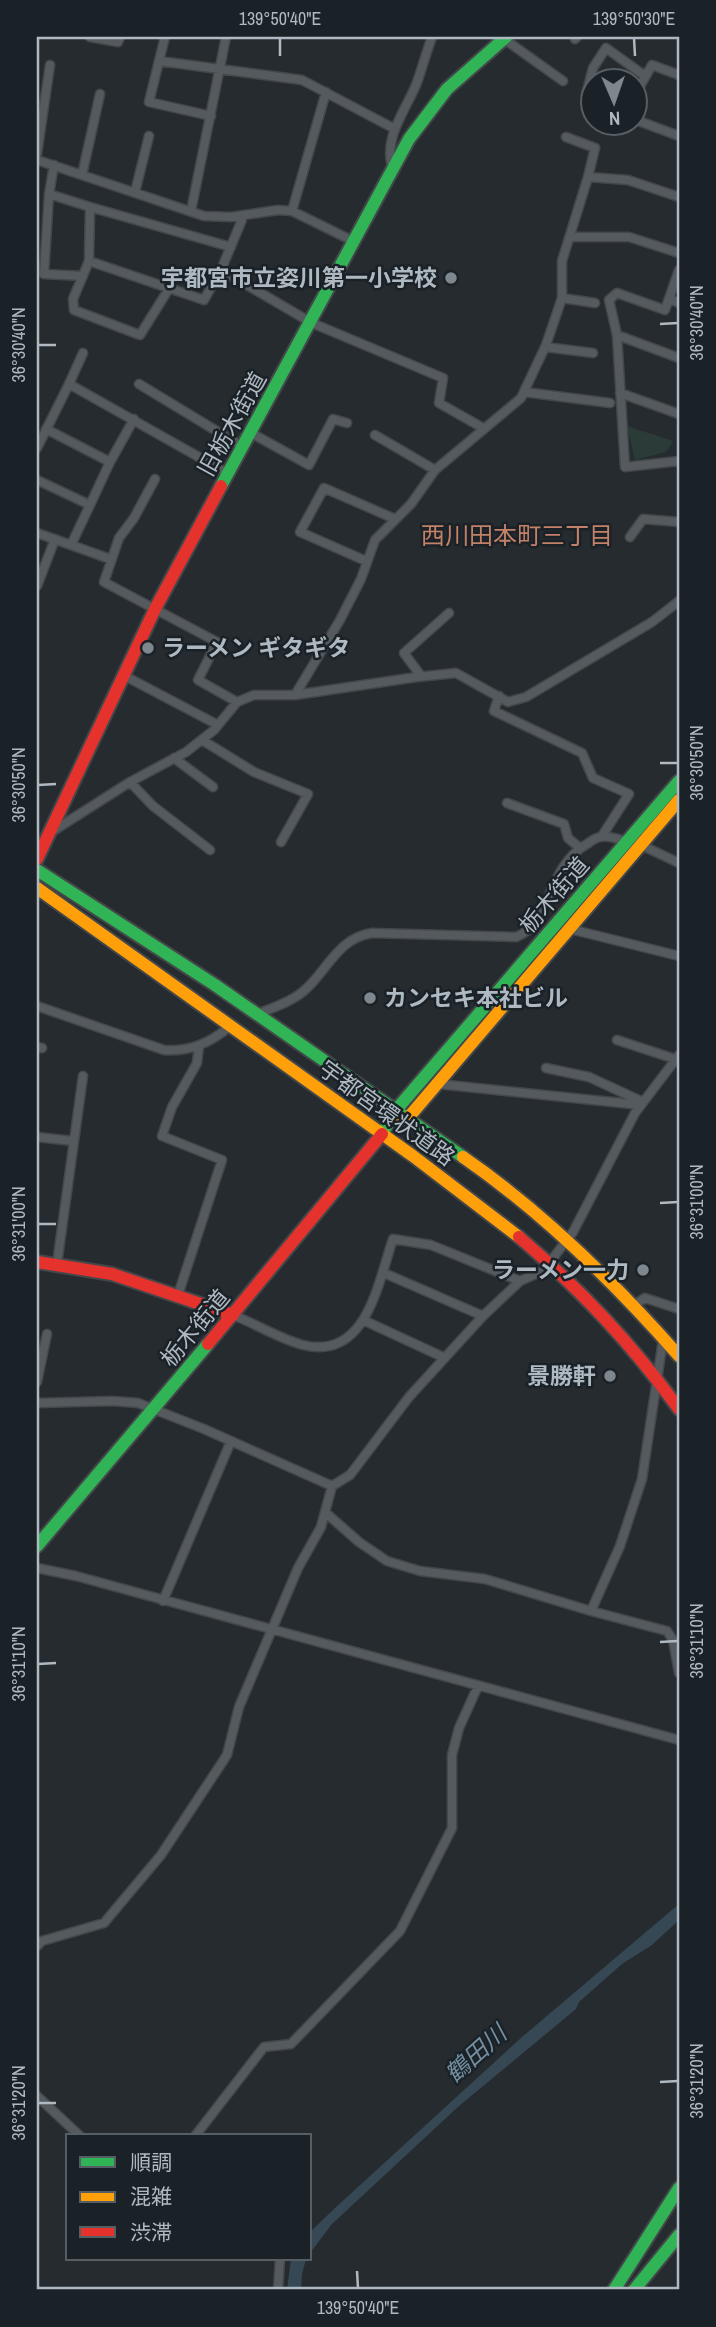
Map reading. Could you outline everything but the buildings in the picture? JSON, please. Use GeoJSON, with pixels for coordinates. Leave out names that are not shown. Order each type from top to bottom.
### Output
{"type":"FeatureCollection","features":[{"type":"Feature","properties":{"kind":"main road","name":"旧栃木街道"},"geometry":{"type":"LineString","coordinates":[[37,859],[155,609],[312,323],[409,139],[438,99],[505,38]]}},
{"type":"Feature","properties":{"kind":"main road","name":"栃木街道"},"geometry":{"type":"LineString","coordinates":[[382,1134],[408,1118],[569,929],[679,781]]}},
{"type":"Feature","properties":{"kind":"main road","name":"栃木街道"},"geometry":{"type":"LineString","coordinates":[[37,1546],[233,1315],[382,1134],[396,1110],[634,844],[679,800]]}},
{"type":"Feature","properties":{"kind":"main road","name":"宇都宮環状道路"},"geometry":{"type":"LineString","coordinates":[[37,870],[206,979],[502,1184],[567,1240],[634,1305],[679,1356]]}},
{"type":"Feature","properties":{"kind":"main road","name":"宇都宮環状道路"},"geometry":{"type":"LineString","coordinates":[[37,888],[382,1134],[550,1262],[590,1299],[630,1342],[679,1409]]}},
{"type":"Feature","properties":{"kind":"main road"},"geometry":{"type":"LineString","coordinates":[[37,1262],[123,1277],[233,1315]]}},
{"type":"Feature","properties":{"kind":"main road"},"geometry":{"type":"LineString","coordinates":[[614,2290],[679,2188]]}},
{"type":"Feature","properties":{"kind":"main road"},"geometry":{"type":"LineString","coordinates":[[635,2290],[679,2235]]}},
{"type":"Feature","properties":{"kind":"street"},"geometry":{"type":"LineString","coordinates":[[90,37],[118,42],[120,37]]}},
{"type":"Feature","properties":{"kind":"street"},"geometry":{"type":"LineString","coordinates":[[165,37],[149,102],[211,117]]}},
{"type":"Feature","properties":{"kind":"street"},"geometry":{"type":"LineString","coordinates":[[191,211],[226,37]]}},
{"type":"Feature","properties":{"kind":"street"},"geometry":{"type":"LineString","coordinates":[[393,171],[390,150],[395,129],[416,85],[432,37]]}},
{"type":"Feature","properties":{"kind":"street"},"geometry":{"type":"LineString","coordinates":[[505,38],[562,81]]}},
{"type":"Feature","properties":{"kind":"street"},"geometry":{"type":"LineString","coordinates":[[594,66],[606,48],[631,66]]}},
{"type":"Feature","properties":{"kind":"street"},"geometry":{"type":"LineString","coordinates":[[159,61],[302,80],[395,129]]}},
{"type":"Feature","properties":{"kind":"street"},"geometry":{"type":"LineString","coordinates":[[37,154],[50,65]]}},
{"type":"Feature","properties":{"kind":"street"},"geometry":{"type":"LineString","coordinates":[[650,68],[652,65],[679,75]]}},
{"type":"Feature","properties":{"kind":"street"},"geometry":{"type":"LineString","coordinates":[[292,211],[326,92]]}},
{"type":"Feature","properties":{"kind":"street"},"geometry":{"type":"LineString","coordinates":[[82,175],[100,94]]}},
{"type":"Feature","properties":{"kind":"street"},"geometry":{"type":"LineString","coordinates":[[650,125],[679,136]]}},
{"type":"Feature","properties":{"kind":"street"},"geometry":{"type":"LineString","coordinates":[[135,192],[149,136]]}},
{"type":"Feature","properties":{"kind":"street"},"geometry":{"type":"LineString","coordinates":[[295,695],[340,620],[361,579],[375,540],[411,504],[435,470],[522,398],[545,347],[562,298],[562,261],[595,148],[566,137]]}},
{"type":"Feature","properties":{"kind":"street"},"geometry":{"type":"LineString","coordinates":[[37,160],[204,216],[231,217],[278,210],[292,211],[355,242]]}},
{"type":"Feature","properties":{"kind":"street"},"geometry":{"type":"LineString","coordinates":[[54,165],[49,194],[44,274],[83,276]]}},
{"type":"Feature","properties":{"kind":"street"},"geometry":{"type":"LineString","coordinates":[[588,177],[628,180],[679,197]]}},
{"type":"Feature","properties":{"kind":"street"},"geometry":{"type":"LineString","coordinates":[[49,194],[231,247]]}},
{"type":"Feature","properties":{"kind":"street"},"geometry":{"type":"LineString","coordinates":[[90,207],[89,261],[73,299],[74,310],[140,335],[170,287]]}},
{"type":"Feature","properties":{"kind":"street"},"geometry":{"type":"LineString","coordinates":[[89,261],[204,300],[221,270],[243,215]]}},
{"type":"Feature","properties":{"kind":"street"},"geometry":{"type":"LineString","coordinates":[[570,237],[629,237],[679,253]]}},
{"type":"Feature","properties":{"kind":"street"},"geometry":{"type":"LineString","coordinates":[[221,270],[312,323],[443,378],[439,403],[484,428]]}},
{"type":"Feature","properties":{"kind":"street"},"geometry":{"type":"LineString","coordinates":[[679,270],[665,310],[617,293],[609,300],[617,335],[625,467],[679,461]]}},
{"type":"Feature","properties":{"kind":"street"},"geometry":{"type":"LineString","coordinates":[[562,298],[594,303]]}},
{"type":"Feature","properties":{"kind":"street"},"geometry":{"type":"LineString","coordinates":[[669,299],[679,303]]}},
{"type":"Feature","properties":{"kind":"street"},"geometry":{"type":"LineString","coordinates":[[617,335],[679,358]]}},
{"type":"Feature","properties":{"kind":"street"},"geometry":{"type":"LineString","coordinates":[[545,347],[593,353]]}},
{"type":"Feature","properties":{"kind":"street"},"geometry":{"type":"LineString","coordinates":[[37,448],[83,353]]}},
{"type":"Feature","properties":{"kind":"street"},"geometry":{"type":"LineString","coordinates":[[69,384],[229,474]]}},
{"type":"Feature","properties":{"kind":"street"},"geometry":{"type":"LineString","coordinates":[[139,384],[243,447]]}},
{"type":"Feature","properties":{"kind":"street"},"geometry":{"type":"LineString","coordinates":[[524,392],[610,403]]}},
{"type":"Feature","properties":{"kind":"street"},"geometry":{"type":"LineString","coordinates":[[620,393],[679,414]]}},
{"type":"Feature","properties":{"kind":"street"},"geometry":{"type":"LineString","coordinates":[[71,545],[110,462],[134,419]]}},
{"type":"Feature","properties":{"kind":"street"},"geometry":{"type":"LineString","coordinates":[[251,433],[309,465],[333,419],[347,423]]}},
{"type":"Feature","properties":{"kind":"street"},"geometry":{"type":"LineString","coordinates":[[46,429],[110,462]]}},
{"type":"Feature","properties":{"kind":"street"},"geometry":{"type":"LineString","coordinates":[[375,435],[435,470]]}},
{"type":"Feature","properties":{"kind":"street"},"geometry":{"type":"LineString","coordinates":[[155,479],[119,538],[104,582],[217,642],[198,680],[237,702]]}},
{"type":"Feature","properties":{"kind":"street"},"geometry":{"type":"LineString","coordinates":[[37,480],[90,505]]}},
{"type":"Feature","properties":{"kind":"street"},"geometry":{"type":"LineString","coordinates":[[366,561],[300,532],[324,488],[395,519]]}},
{"type":"Feature","properties":{"kind":"street"},"geometry":{"type":"LineString","coordinates":[[630,537],[643,519],[679,522]]}},
{"type":"Feature","properties":{"kind":"street"},"geometry":{"type":"LineString","coordinates":[[37,533],[110,559]]}},
{"type":"Feature","properties":{"kind":"street"},"geometry":{"type":"LineString","coordinates":[[37,586],[55,539]]}},
{"type":"Feature","properties":{"kind":"street"},"geometry":{"type":"LineString","coordinates":[[52,831],[202,740],[237,702],[254,695],[295,695],[456,673],[508,702],[526,697],[652,622],[679,601]]}},
{"type":"Feature","properties":{"kind":"street"},"geometry":{"type":"LineString","coordinates":[[421,676],[404,653],[449,613]]}},
{"type":"Feature","properties":{"kind":"street"},"geometry":{"type":"LineString","coordinates":[[123,675],[218,725]]}},
{"type":"Feature","properties":{"kind":"street"},"geometry":{"type":"LineString","coordinates":[[257,1015],[306,989],[347,942],[360,935],[372,933],[516,937],[523,934],[541,914],[559,871],[580,848],[602,836],[629,794],[593,778],[582,753],[494,711],[499,696]]}},
{"type":"Feature","properties":{"kind":"street"},"geometry":{"type":"LineString","coordinates":[[202,740],[254,772],[307,794],[281,842]]}},
{"type":"Feature","properties":{"kind":"street"},"geometry":{"type":"LineString","coordinates":[[174,758],[213,787]]}},
{"type":"Feature","properties":{"kind":"street"},"geometry":{"type":"LineString","coordinates":[[130,782],[153,806],[210,850]]}},
{"type":"Feature","properties":{"kind":"street"},"geometry":{"type":"LineString","coordinates":[[507,803],[564,824],[568,838],[580,848]]}},
{"type":"Feature","properties":{"kind":"street"},"geometry":{"type":"LineString","coordinates":[[602,836],[634,844],[679,863]]}},
{"type":"Feature","properties":{"kind":"street"},"geometry":{"type":"LineString","coordinates":[[569,929],[679,956]]}},
{"type":"Feature","properties":{"kind":"street"},"geometry":{"type":"LineString","coordinates":[[37,1006],[155,1048],[185,1051],[211,1041],[229,1027]]}},
{"type":"Feature","properties":{"kind":"street"},"geometry":{"type":"LineString","coordinates":[[37,1946],[42,1941],[104,1923],[161,1855],[227,1755],[239,1707],[298,1568],[321,1527],[332,1486],[351,1475],[409,1396],[483,1316],[520,1281],[542,1270],[567,1240],[642,1103],[677,1057],[617,1040]]}},
{"type":"Feature","properties":{"kind":"street"},"geometry":{"type":"LineString","coordinates":[[178,1295],[222,1160],[162,1136],[173,1107],[197,1063],[200,1046]]}},
{"type":"Feature","properties":{"kind":"street"},"geometry":{"type":"LineString","coordinates":[[546,1068],[589,1077],[642,1103]]}},
{"type":"Feature","properties":{"kind":"street"},"geometry":{"type":"LineString","coordinates":[[57,1264],[83,1076]]}},
{"type":"Feature","properties":{"kind":"street"},"geometry":{"type":"LineString","coordinates":[[437,1084],[642,1103]]}},
{"type":"Feature","properties":{"kind":"street"},"geometry":{"type":"LineString","coordinates":[[37,1137],[73,1141]]}},
{"type":"Feature","properties":{"kind":"street"},"geometry":{"type":"LineString","coordinates":[[233,1315],[304,1345],[331,1346],[349,1337],[369,1312],[393,1239],[431,1245],[520,1281]]}},
{"type":"Feature","properties":{"kind":"street"},"geometry":{"type":"LineString","coordinates":[[384,1273],[483,1316]]}},
{"type":"Feature","properties":{"kind":"street"},"geometry":{"type":"LineString","coordinates":[[634,1305],[645,1298],[679,1309]]}},
{"type":"Feature","properties":{"kind":"street"},"geometry":{"type":"LineString","coordinates":[[363,1320],[444,1358]]}},
{"type":"Feature","properties":{"kind":"street"},"geometry":{"type":"LineString","coordinates":[[37,1382],[47,1334]]}},
{"type":"Feature","properties":{"kind":"street"},"geometry":{"type":"LineString","coordinates":[[591,1611],[620,1546],[642,1479],[664,1337]]}},
{"type":"Feature","properties":{"kind":"street"},"geometry":{"type":"LineString","coordinates":[[37,1403],[138,1403],[332,1486]]}},
{"type":"Feature","properties":{"kind":"street"},"geometry":{"type":"LineString","coordinates":[[163,1601],[231,1441]]}},
{"type":"Feature","properties":{"kind":"street"},"geometry":{"type":"LineString","coordinates":[[326,1513],[359,1542],[387,1561],[420,1571],[485,1579],[591,1611],[667,1630],[673,1640],[679,1673]]}},
{"type":"Feature","properties":{"kind":"street"},"geometry":{"type":"LineString","coordinates":[[37,1568],[76,1576],[679,1740]]}},
{"type":"Feature","properties":{"kind":"street"},"geometry":{"type":"LineString","coordinates":[[197,2134],[264,2047],[291,2044],[400,1931],[452,1828],[452,1755],[459,1728],[478,1686]]}},
{"type":"Feature","properties":{"kind":"street"},"geometry":{"type":"LineString","coordinates":[[37,2096],[78,2134]]}},
{"type":"Feature","properties":{"kind":"street"},"geometry":{"type":"LineString","coordinates":[[278,2290],[280,2260]]}},
{"type":"Feature","properties":{"kind":"shaded area"},"geometry":{"type":"Polygon","coordinates":[[[627,426],[673,441],[666,452],[635,460],[627,426]]]}},
{"type":"Feature","properties":{"kind":"water"},"geometry":{"type":"Polygon","coordinates":[[[679,1904],[679,1920],[652,1945],[622,1964],[579,2002],[576,2009],[459,2106],[332,2224],[312,2250],[312,2230],[522,2037],[679,1904]]]}},
{"type":"Feature","properties":{"kind":"water"},"geometry":{"type":"Polygon","coordinates":[[[291,2260],[306,2260],[301,2290],[287,2290],[291,2260]]]}},
{"type":"Feature","properties":{"kind":"traffic: fast"},"geometry":{"type":"LineString","coordinates":[[221,486],[409,139],[447,89],[506,37]]}},
{"type":"Feature","properties":{"kind":"traffic: fast"},"geometry":{"type":"LineString","coordinates":[[382,1134],[396,1110],[679,781]]}},
{"type":"Feature","properties":{"kind":"traffic: fast"},"geometry":{"type":"LineString","coordinates":[[37,870],[215,985],[463,1157]]}},
{"type":"Feature","properties":{"kind":"traffic: fast"},"geometry":{"type":"LineString","coordinates":[[37,1546],[208,1344]]}},
{"type":"Feature","properties":{"kind":"traffic: fast"},"geometry":{"type":"LineString","coordinates":[[614,2290],[679,2188]]}},
{"type":"Feature","properties":{"kind":"traffic: fast"},"geometry":{"type":"LineString","coordinates":[[634,2290],[679,2235]]}},
{"type":"Feature","properties":{"kind":"traffic: slow"},"geometry":{"type":"LineString","coordinates":[[399,1123],[408,1118],[679,800]]}},
{"type":"Feature","properties":{"kind":"traffic: slow"},"geometry":{"type":"LineString","coordinates":[[37,888],[413,1156],[519,1237]]}},
{"type":"Feature","properties":{"kind":"traffic: slow"},"geometry":{"type":"LineString","coordinates":[[463,1157],[550,1225],[629,1302],[679,1356]]}},
{"type":"Feature","properties":{"kind":"traffic: jam"},"geometry":{"type":"LineString","coordinates":[[37,859],[155,609],[221,486]]}},
{"type":"Feature","properties":{"kind":"traffic: jam"},"geometry":{"type":"LineString","coordinates":[[208,1344],[382,1134]]}},
{"type":"Feature","properties":{"kind":"traffic: jam"},"geometry":{"type":"LineString","coordinates":[[519,1237],[604,1318],[679,1409]]}},
{"type":"Feature","properties":{"kind":"traffic: jam"},"geometry":{"type":"LineString","coordinates":[[37,1262],[112,1274],[233,1315]]}},
{"type":"Feature","properties":{"kind":"place","name":"宇都宮市立姿川第一小学校"},"geometry":{"type":"Point","coordinates":[451,278]}},
{"type":"Feature","properties":{"kind":"place","name":"ラーメン ギタギタ"},"geometry":{"type":"Point","coordinates":[148,648]}},
{"type":"Feature","properties":{"kind":"place","name":"カンセキ本社ビル"},"geometry":{"type":"Point","coordinates":[370,998]}},
{"type":"Feature","properties":{"kind":"place","name":"ラーメン一力"},"geometry":{"type":"Point","coordinates":[643,1270]}},
{"type":"Feature","properties":{"kind":"place","name":"景勝軒"},"geometry":{"type":"Point","coordinates":[610,1376]}},
{"type":"Feature","properties":{"kind":"district","name":"西川田本町三丁目"},"geometry":{"type":"Point","coordinates":[517,536]}},
{"type":"Feature","properties":{"kind":"water label","name":"鶴田川"},"geometry":{"type":"Point","coordinates":[476,2054]}}]}
